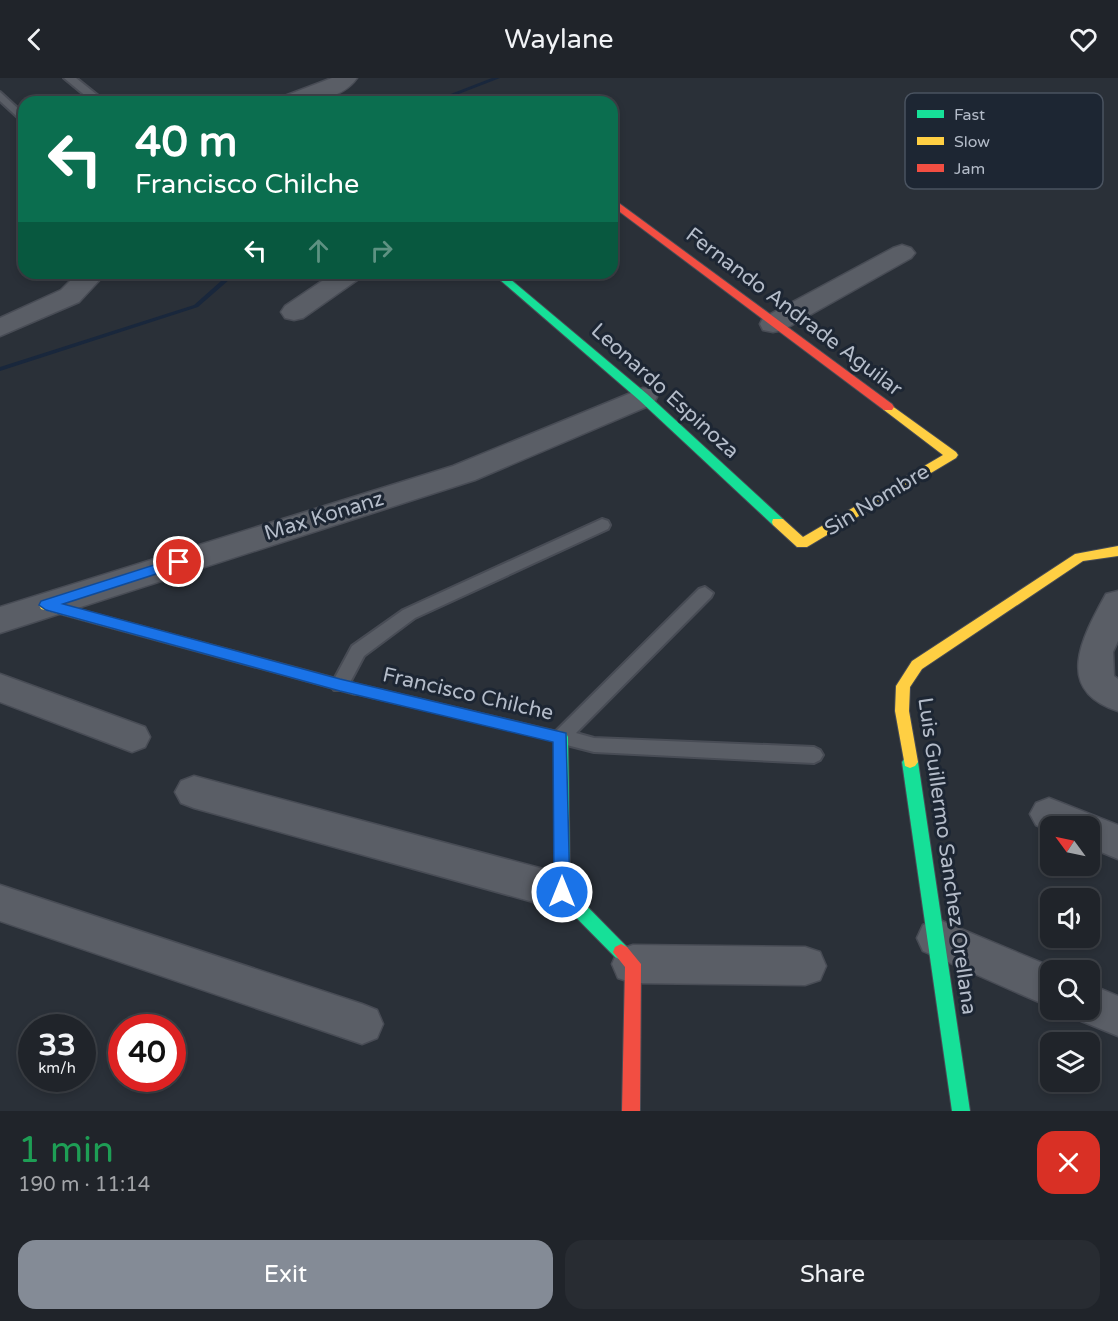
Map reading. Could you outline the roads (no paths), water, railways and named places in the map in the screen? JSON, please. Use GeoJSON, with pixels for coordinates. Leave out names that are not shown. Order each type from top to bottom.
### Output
{"type":"FeatureCollection","features":[{"type":"Feature","properties":{"kind":"street"},"geometry":{"type":"LineString","coordinates":[[307,96],[333,87],[346,78]]}},
{"type":"Feature","properties":{"kind":"street","name":"Fernando Andrade Aguilar"},"geometry":{"type":"LineString","coordinates":[[618,206],[773,324],[952,455]]}},
{"type":"Feature","properties":{"kind":"street"},"geometry":{"type":"LineString","coordinates":[[773,324],[902,253]]}},
{"type":"Feature","properties":{"kind":"street"},"geometry":{"type":"LineString","coordinates":[[0,328],[70,296],[87,279]]}},
{"type":"Feature","properties":{"kind":"street"},"geometry":{"type":"LineString","coordinates":[[294,312],[342,279]]}},
{"type":"Feature","properties":{"kind":"street","name":"Leonardo Espinoza"},"geometry":{"type":"LineString","coordinates":[[504,279],[644,398],[802,544]]}},
{"type":"Feature","properties":{"kind":"street","name":"Max Konanz"},"geometry":{"type":"LineString","coordinates":[[0,620],[464,473],[644,398]]}},
{"type":"Feature","properties":{"kind":"street","name":"Sin Nombre"},"geometry":{"type":"LineString","coordinates":[[802,544],[952,455]]}},
{"type":"Feature","properties":{"kind":"street","name":"Luis Guillermo Sanchez Orellana"},"geometry":{"type":"LineString","coordinates":[[961,1111],[902,711],[903,686],[917,665],[1080,557],[1118,550]]}},
{"type":"Feature","properties":{"kind":"street"},"geometry":{"type":"LineString","coordinates":[[1118,603],[1096,652],[1097,683],[1118,697]]}},
{"type":"Feature","properties":{"kind":"street","name":"Francisco Chilche"},"geometry":{"type":"LineString","coordinates":[[46,605],[340,685],[561,737],[562,892]]}},
{"type":"Feature","properties":{"kind":"street"},"geometry":{"type":"LineString","coordinates":[[0,688],[132,737]]}},
{"type":"Feature","properties":{"kind":"street"},"geometry":{"type":"LineString","coordinates":[[194,792],[562,892],[633,964],[805,966]]}},
{"type":"Feature","properties":{"kind":"street"},"geometry":{"type":"LineString","coordinates":[[1100,835],[1118,842]]}},
{"type":"Feature","properties":{"kind":"street"},"geometry":{"type":"LineString","coordinates":[[0,903],[362,1024]]}},
{"type":"Feature","properties":{"kind":"street"},"geometry":{"type":"LineString","coordinates":[[937,938],[1040,983]]}},
{"type":"Feature","properties":{"kind":"street"},"geometry":{"type":"LineString","coordinates":[[631,1111],[633,964]]}},
{"type":"Feature","properties":{"kind":"street"},"geometry":{"type":"LineString","coordinates":[[1100,1009],[1118,1016]]}},
{"type":"Feature","properties":{"kind":"lane"},"geometry":{"type":"LineString","coordinates":[[69,78],[92,96]]}},
{"type":"Feature","properties":{"kind":"lane"},"geometry":{"type":"LineString","coordinates":[[0,95],[18,114]]}},
{"type":"Feature","properties":{"kind":"lane"},"geometry":{"type":"LineString","coordinates":[[340,685],[358,651],[409,614],[602,525]]}},
{"type":"Feature","properties":{"kind":"lane"},"geometry":{"type":"LineString","coordinates":[[561,737],[705,593]]}},
{"type":"Feature","properties":{"kind":"lane"},"geometry":{"type":"LineString","coordinates":[[561,737],[594,745],[814,754]]}},
{"type":"Feature","properties":{"kind":"waterway"},"geometry":{"type":"LineString","coordinates":[[449,96],[497,78]]}},
{"type":"Feature","properties":{"kind":"waterway"},"geometry":{"type":"LineString","coordinates":[[0,369],[196,306],[227,279]]}}]}
